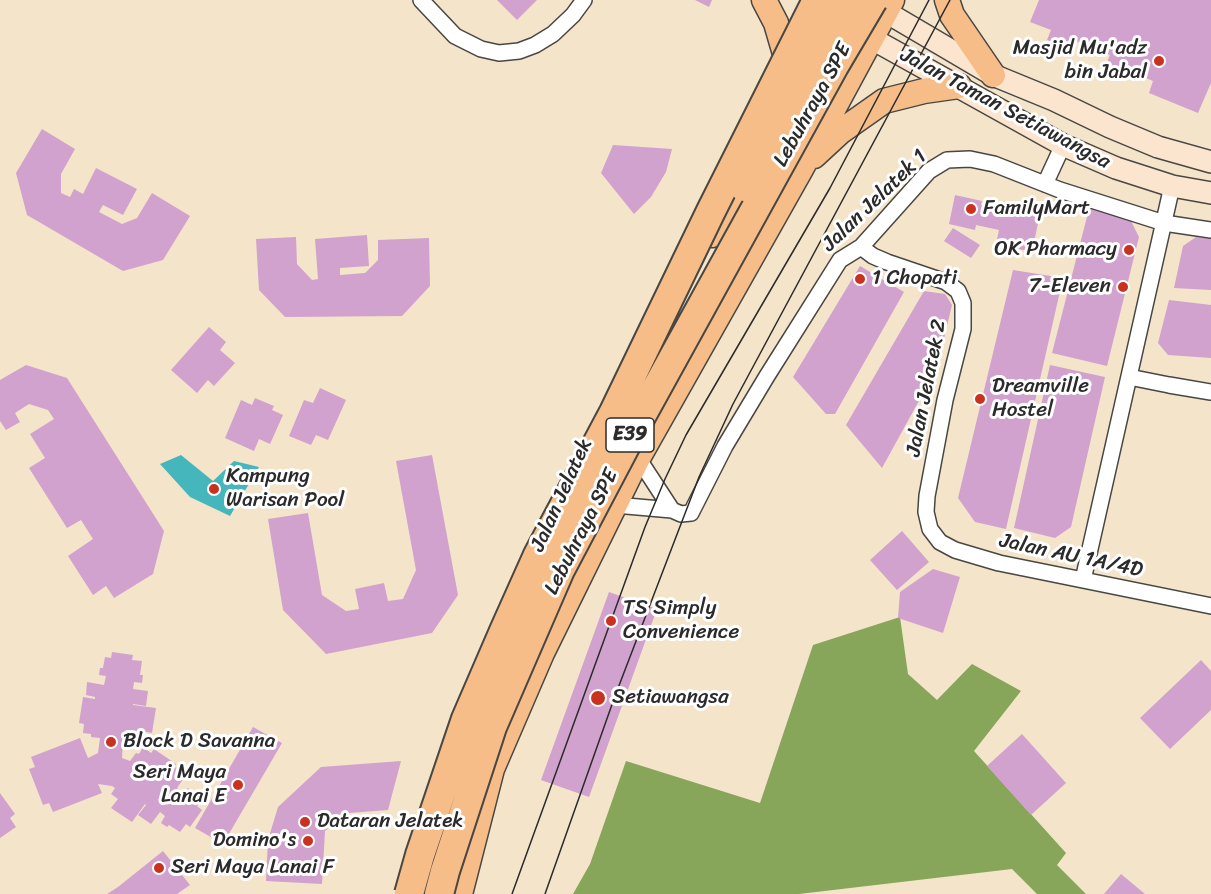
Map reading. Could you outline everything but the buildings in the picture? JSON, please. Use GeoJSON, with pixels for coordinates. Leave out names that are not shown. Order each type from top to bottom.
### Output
{"type":"FeatureCollection","features":[{"type":"Feature","properties":{"kind":"highway"},"geometry":{"type":"LineString","coordinates":[[614,412],[711,211],[817,0]]}},
{"type":"Feature","properties":{"kind":"highway","name":"Lebuhraya SPE"},"geometry":{"type":"LineString","coordinates":[[439,894],[492,727],[560,570],[639,420],[834,66],[884,4]]}},
{"type":"Feature","properties":{"kind":"highway"},"geometry":{"type":"LineString","coordinates":[[614,412],[683,299],[843,7]]}},
{"type":"Feature","properties":{"kind":"highway","name":"Lebuhraya SPE"},"geometry":{"type":"LineString","coordinates":[[409,894],[466,719],[538,555],[614,412]]}},
{"type":"Feature","properties":{"kind":"main road"},"geometry":{"type":"LineString","coordinates":[[764,0],[776,23],[797,99]]}},
{"type":"Feature","properties":{"kind":"main road","name":"Jalan Taman Setiawangsa"},"geometry":{"type":"LineString","coordinates":[[862,0],[884,4],[993,75],[1158,147],[1211,162]]}},
{"type":"Feature","properties":{"kind":"main road"},"geometry":{"type":"LineString","coordinates":[[947,0],[952,15],[993,75]]}},
{"type":"Feature","properties":{"kind":"main road"},"geometry":{"type":"LineString","coordinates":[[460,894],[492,769],[542,653],[638,458],[872,38],[884,4]]}},
{"type":"Feature","properties":{"kind":"main road","name":"Jalan Jelatek"},"geometry":{"type":"LineString","coordinates":[[409,894],[464,734],[476,707],[495,646],[572,465],[639,343],[690,268],[797,99],[843,7]]}},
{"type":"Feature","properties":{"kind":"main road","name":"Jalan Taman Setiawangsa"},"geometry":{"type":"LineString","coordinates":[[843,7],[872,38],[1064,144],[1116,168],[1172,186],[1211,193]]}},
{"type":"Feature","properties":{"kind":"main road"},"geometry":{"type":"LineString","coordinates":[[801,169],[840,132],[884,102],[924,91],[959,86]]}},
{"type":"Feature","properties":{"kind":"street"},"geometry":{"type":"LineString","coordinates":[[421,0],[455,36],[481,50],[499,53],[519,51],[553,34],[573,15],[584,0]]}},
{"type":"Feature","properties":{"kind":"street"},"geometry":{"type":"LineString","coordinates":[[800,0],[843,7]]}},
{"type":"Feature","properties":{"kind":"street"},"geometry":{"type":"LineString","coordinates":[[1045,184],[1064,144]]}},
{"type":"Feature","properties":{"kind":"street","name":"Jalan Jelatek 1"},"geometry":{"type":"LineString","coordinates":[[615,505],[672,510],[681,514],[691,513],[725,446],[840,260],[861,247],[929,171],[947,160],[970,159],[994,164],[1060,190],[1164,223],[1211,230]]}},
{"type":"Feature","properties":{"kind":"street"},"geometry":{"type":"LineString","coordinates":[[1083,580],[1172,186]]}},
{"type":"Feature","properties":{"kind":"street","name":"Jalan Jelatek 2"},"geometry":{"type":"LineString","coordinates":[[861,247],[887,262],[946,282],[958,291],[963,303],[963,329],[945,400],[927,496],[926,512],[930,529]]}},
{"type":"Feature","properties":{"kind":"street"},"geometry":{"type":"LineString","coordinates":[[1129,377],[1211,392]]}},
{"type":"Feature","properties":{"kind":"street"},"geometry":{"type":"LineString","coordinates":[[638,458],[672,510]]}},
{"type":"Feature","properties":{"kind":"street","name":"Jalan AU 1A/4D"},"geometry":{"type":"LineString","coordinates":[[930,529],[940,542],[955,550],[999,563],[1211,606]]}},
{"type":"Feature","properties":{"kind":"green space"},"geometry":{"type":"Polygon","coordinates":[[[900,617],[908,674],[937,700],[972,664],[1021,691],[974,751],[1066,853],[1057,865],[1086,894],[1037,894],[1012,869],[799,894],[573,894],[590,864],[626,761],[760,803],[813,645],[900,617]]]}},
{"type":"Feature","properties":{"kind":"water","name":"Kampung Warisan Pool"},"geometry":{"type":"Polygon","coordinates":[[[181,455],[213,481],[234,461],[259,467],[230,516],[190,497],[160,464],[181,455]]]}},
{"type":"Feature","properties":{"kind":"tram line"},"geometry":{"type":"LineString","coordinates":[[512,894],[645,527],[665,479],[686,435],[830,188],[929,0]]}},
{"type":"Feature","properties":{"kind":"tram line"},"geometry":{"type":"LineString","coordinates":[[545,894],[615,696],[699,477],[733,404],[950,0]]}},
{"type":"Feature","properties":{"kind":"place","name":"Masjid Mu'adz bin Jabal"},"geometry":{"type":"Point","coordinates":[1159,61]}},
{"type":"Feature","properties":{"kind":"place","name":"FamilyMart"},"geometry":{"type":"Point","coordinates":[971,209]}},
{"type":"Feature","properties":{"kind":"place","name":"OK Pharmacy"},"geometry":{"type":"Point","coordinates":[1129,250]}},
{"type":"Feature","properties":{"kind":"place","name":"1 Chopati"},"geometry":{"type":"Point","coordinates":[860,279]}},
{"type":"Feature","properties":{"kind":"place","name":"7-Eleven"},"geometry":{"type":"Point","coordinates":[1123,287]}},
{"type":"Feature","properties":{"kind":"place","name":"Dreamville Hostel"},"geometry":{"type":"Point","coordinates":[980,399]}},
{"type":"Feature","properties":{"kind":"place","name":"Kampung Warisan Pool"},"geometry":{"type":"Point","coordinates":[214,489]}},
{"type":"Feature","properties":{"kind":"place","name":"TS Simply Convenience"},"geometry":{"type":"Point","coordinates":[611,621]}},
{"type":"Feature","properties":{"kind":"place","name":"Setiawangsa"},"geometry":{"type":"Point","coordinates":[598,698]}},
{"type":"Feature","properties":{"kind":"place","name":"Block D Savanna"},"geometry":{"type":"Point","coordinates":[111,742]}},
{"type":"Feature","properties":{"kind":"place","name":"Seri Maya Lanai E"},"geometry":{"type":"Point","coordinates":[238,785]}},
{"type":"Feature","properties":{"kind":"place","name":"Dataran Jelatek"},"geometry":{"type":"Point","coordinates":[305,822]}},
{"type":"Feature","properties":{"kind":"place","name":"Domino's"},"geometry":{"type":"Point","coordinates":[308,841]}},
{"type":"Feature","properties":{"kind":"place","name":"Seri Maya Lanai F"},"geometry":{"type":"Point","coordinates":[159,868]}}]}
